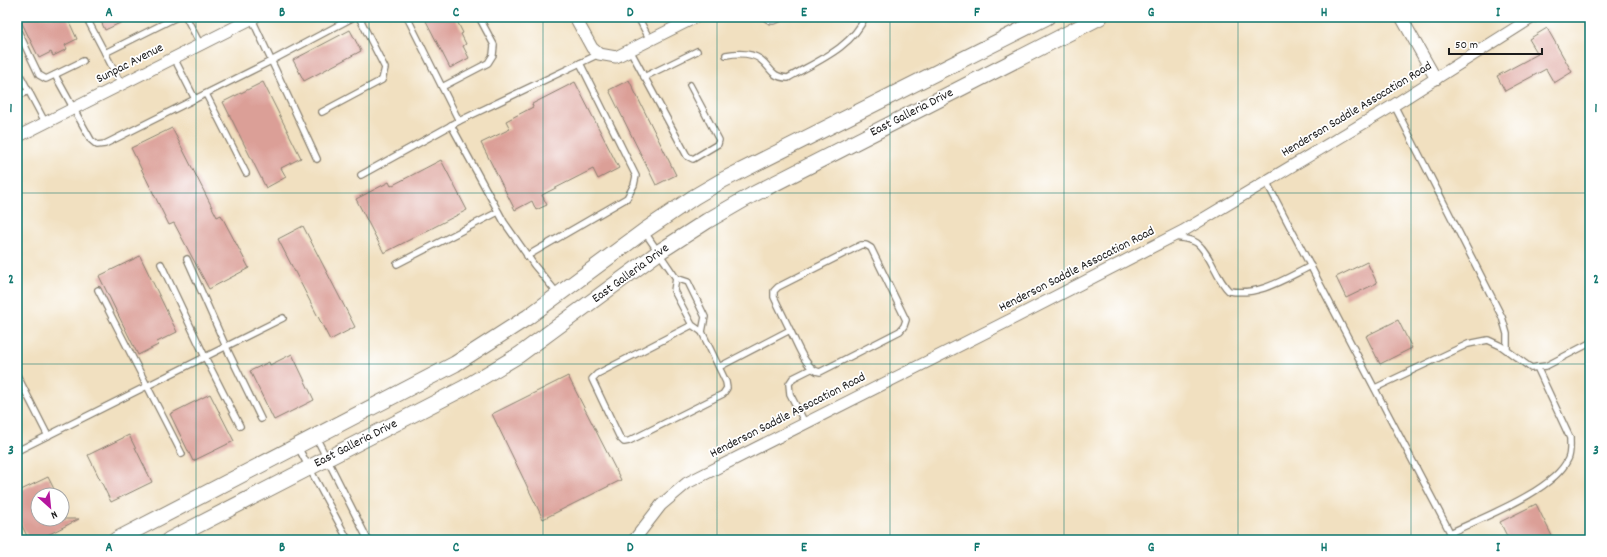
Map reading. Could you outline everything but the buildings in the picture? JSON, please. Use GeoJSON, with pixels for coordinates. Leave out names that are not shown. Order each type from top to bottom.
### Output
{"type":"FeatureCollection","features":[{"type":"Feature","properties":{"kind":"main road","name":"East Galleria Drive"},"geometry":{"type":"LineString","coordinates":[[116,540],[455,364],[492,341],[644,231],[694,197],[723,180],[1047,17]]}},
{"type":"Feature","properties":{"kind":"main road","name":"East Galleria Drive"},"geometry":{"type":"LineString","coordinates":[[168,540],[464,388],[488,374],[550,333],[659,252],[707,221],[759,191],[1100,17]]}},
{"type":"Feature","properties":{"kind":"street"},"geometry":{"type":"LineString","coordinates":[[575,17],[595,51],[616,56],[650,40],[684,20],[696,17]]}},
{"type":"Feature","properties":{"kind":"street"},"geometry":{"type":"LineString","coordinates":[[1401,17],[1436,79]]}},
{"type":"Feature","properties":{"kind":"street","name":"Henderson Saddle Assocation Road"},"geometry":{"type":"LineString","coordinates":[[634,540],[661,505],[687,483],[1038,306],[1173,236],[1394,105],[1533,17]]}},
{"type":"Feature","properties":{"kind":"street","name":"Sunpac Avenue"},"geometry":{"type":"LineString","coordinates":[[17,137],[253,18]]}},
{"type":"Feature","properties":{"kind":"lane"},"geometry":{"type":"LineString","coordinates":[[86,17],[121,84]]}},
{"type":"Feature","properties":{"kind":"lane"},"geometry":{"type":"LineString","coordinates":[[105,53],[177,17]]}},
{"type":"Feature","properties":{"kind":"lane"},"geometry":{"type":"LineString","coordinates":[[186,17],[200,44]]}},
{"type":"Feature","properties":{"kind":"lane"},"geometry":{"type":"LineString","coordinates":[[55,75],[91,140],[97,145],[105,144],[271,61],[354,17]]}},
{"type":"Feature","properties":{"kind":"lane"},"geometry":{"type":"LineString","coordinates":[[322,112],[382,80],[385,68],[359,17]]}},
{"type":"Feature","properties":{"kind":"lane"},"geometry":{"type":"LineString","coordinates":[[407,17],[459,121]]}},
{"type":"Feature","properties":{"kind":"lane"},"geometry":{"type":"LineString","coordinates":[[442,87],[488,63],[493,55],[494,45],[479,17]]}},
{"type":"Feature","properties":{"kind":"lane"},"geometry":{"type":"LineString","coordinates":[[638,17],[650,40]]}},
{"type":"Feature","properties":{"kind":"lane"},"geometry":{"type":"LineString","coordinates":[[765,17],[769,21],[773,22],[782,17]]}},
{"type":"Feature","properties":{"kind":"lane"},"geometry":{"type":"LineString","coordinates":[[726,55],[738,53],[752,55],[760,60],[771,73],[779,77],[788,78],[834,51],[858,32],[865,17]]}},
{"type":"Feature","properties":{"kind":"lane"},"geometry":{"type":"LineString","coordinates":[[253,18],[271,61],[317,160]]}},
{"type":"Feature","properties":{"kind":"lane"},"geometry":{"type":"LineString","coordinates":[[17,29],[39,74],[46,79],[83,61]]}},
{"type":"Feature","properties":{"kind":"lane"},"geometry":{"type":"LineString","coordinates":[[630,50],[687,156],[693,159],[718,144],[719,140],[690,85]]}},
{"type":"Feature","properties":{"kind":"lane"},"geometry":{"type":"LineString","coordinates":[[361,175],[459,121],[580,63],[595,51]]}},
{"type":"Feature","properties":{"kind":"lane"},"geometry":{"type":"LineString","coordinates":[[644,76],[697,51]]}},
{"type":"Feature","properties":{"kind":"lane"},"geometry":{"type":"LineString","coordinates":[[174,58],[195,99]]}},
{"type":"Feature","properties":{"kind":"lane"},"geometry":{"type":"LineString","coordinates":[[527,256],[627,198],[634,185],[636,176],[580,63]]}},
{"type":"Feature","properties":{"kind":"lane"},"geometry":{"type":"LineString","coordinates":[[17,69],[45,122]]}},
{"type":"Feature","properties":{"kind":"lane"},"geometry":{"type":"LineString","coordinates":[[17,96],[29,91]]}},
{"type":"Feature","properties":{"kind":"lane"},"geometry":{"type":"LineString","coordinates":[[206,94],[246,173]]}},
{"type":"Feature","properties":{"kind":"lane"},"geometry":{"type":"LineString","coordinates":[[1394,105],[1502,317],[1507,334],[1506,349]]}},
{"type":"Feature","properties":{"kind":"lane"},"geometry":{"type":"LineString","coordinates":[[452,125],[498,212],[527,256],[558,294]]}},
{"type":"Feature","properties":{"kind":"lane"},"geometry":{"type":"LineString","coordinates":[[1266,181],[1454,540]]}},
{"type":"Feature","properties":{"kind":"lane"},"geometry":{"type":"LineString","coordinates":[[398,264],[498,212]]}},
{"type":"Feature","properties":{"kind":"lane"},"geometry":{"type":"LineString","coordinates":[[644,231],[676,278],[688,282],[705,317],[702,332]]}},
{"type":"Feature","properties":{"kind":"lane"},"geometry":{"type":"LineString","coordinates":[[1173,236],[1196,242],[1208,259],[1219,280],[1229,291],[1245,292],[1261,290],[1311,266]]}},
{"type":"Feature","properties":{"kind":"lane"},"geometry":{"type":"LineString","coordinates":[[861,245],[866,245],[871,248],[906,320],[900,331],[820,372],[815,372],[809,367],[790,330],[774,297],[774,291],[778,287],[861,245]]}},
{"type":"Feature","properties":{"kind":"lane"},"geometry":{"type":"LineString","coordinates":[[187,259],[226,347],[261,420]]}},
{"type":"Feature","properties":{"kind":"lane"},"geometry":{"type":"LineString","coordinates":[[161,264],[205,357],[240,426]]}},
{"type":"Feature","properties":{"kind":"lane"},"geometry":{"type":"LineString","coordinates":[[676,278],[674,291],[692,326],[702,332],[719,366],[727,388],[723,394],[624,442],[620,438],[592,379],[597,374],[692,326]]}},
{"type":"Feature","properties":{"kind":"lane"},"geometry":{"type":"LineString","coordinates":[[98,290],[182,454]]}},
{"type":"Feature","properties":{"kind":"lane"},"geometry":{"type":"LineString","coordinates":[[17,451],[283,318]]}},
{"type":"Feature","properties":{"kind":"lane"},"geometry":{"type":"LineString","coordinates":[[719,366],[790,330]]}},
{"type":"Feature","properties":{"kind":"lane"},"geometry":{"type":"LineString","coordinates":[[1375,388],[1468,344],[1488,340],[1506,349],[1531,368],[1537,368],[1546,366],[1590,343]]}},
{"type":"Feature","properties":{"kind":"lane"},"geometry":{"type":"LineString","coordinates":[[1450,533],[1536,491],[1554,477],[1568,459],[1570,438],[1537,368]]}},
{"type":"Feature","properties":{"kind":"lane"},"geometry":{"type":"LineString","coordinates":[[805,423],[790,394],[789,384],[793,378],[811,369]]}},
{"type":"Feature","properties":{"kind":"lane"},"geometry":{"type":"LineString","coordinates":[[17,375],[48,436]]}},
{"type":"Feature","properties":{"kind":"lane"},"geometry":{"type":"LineString","coordinates":[[316,437],[368,540]]}},
{"type":"Feature","properties":{"kind":"lane"},"geometry":{"type":"LineString","coordinates":[[298,446],[348,540]]}}]}
